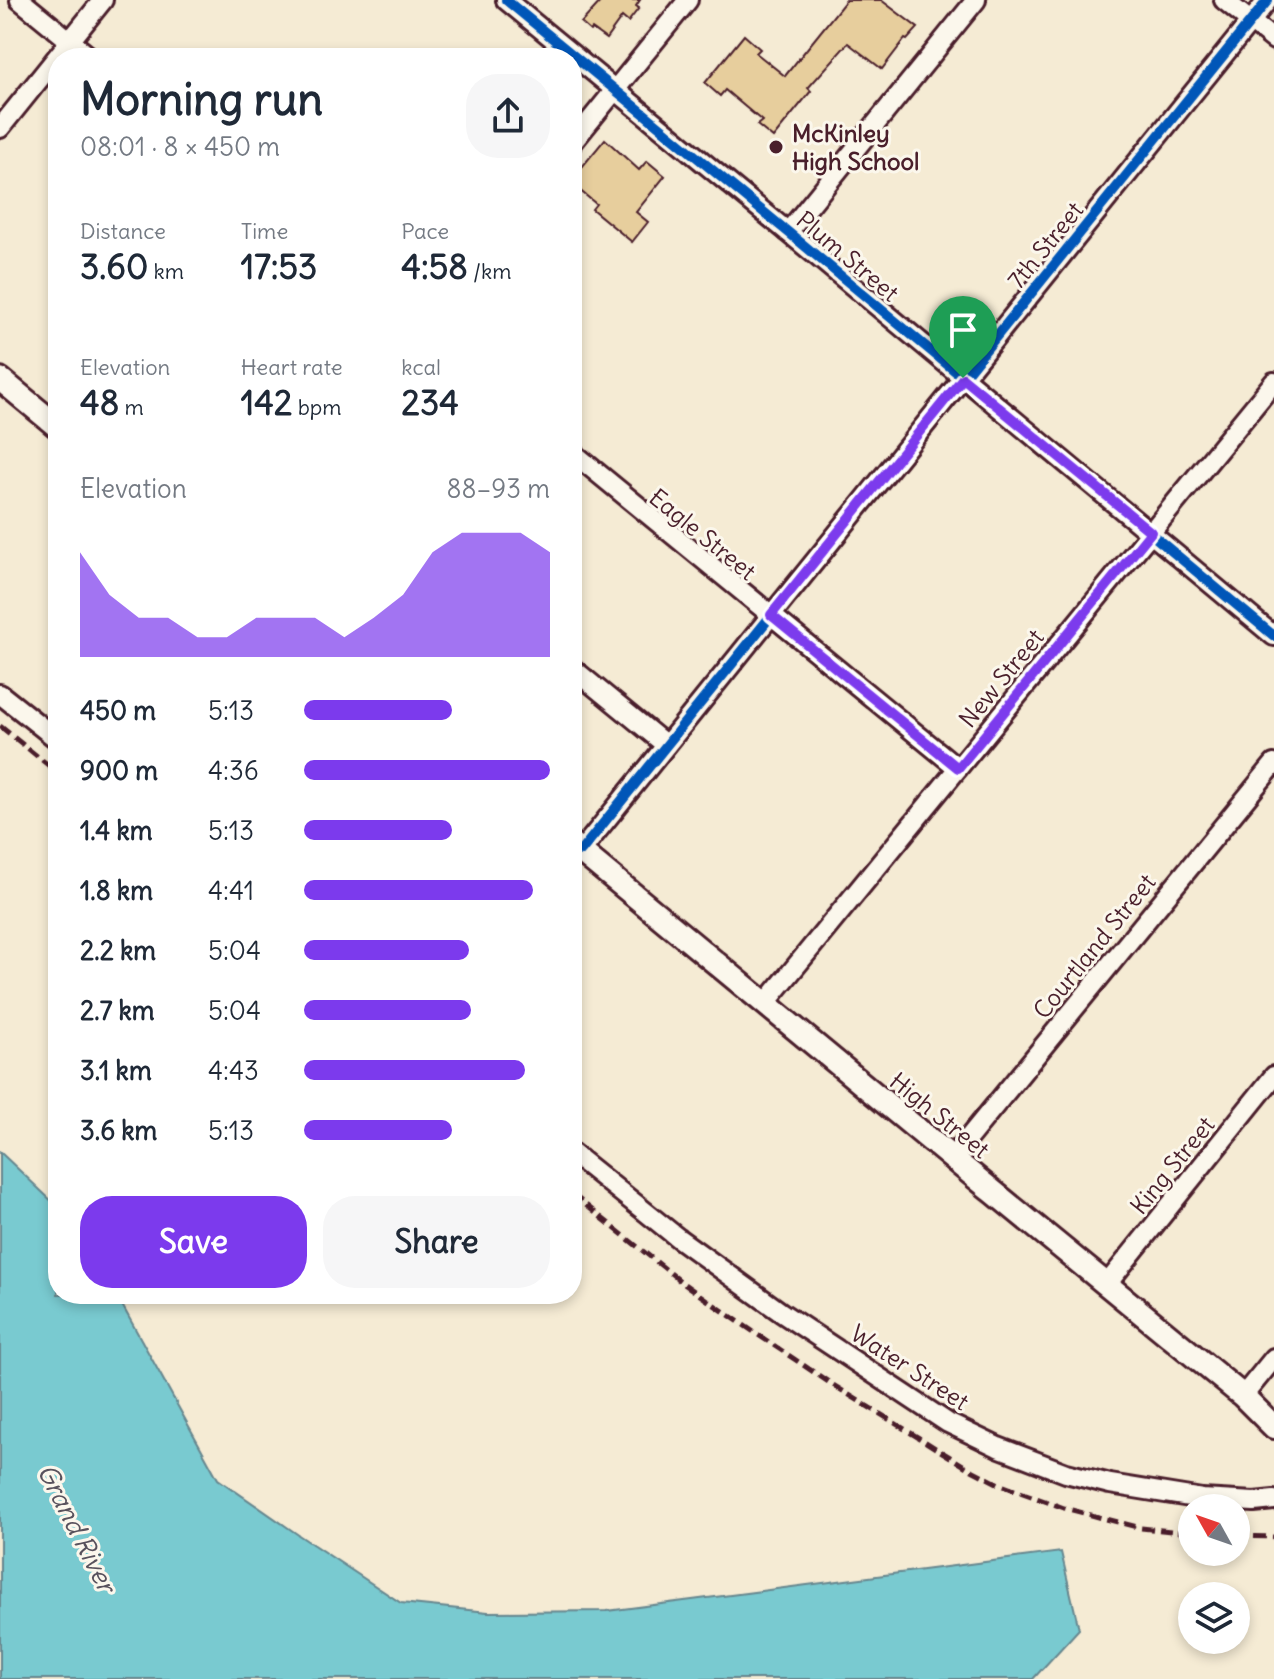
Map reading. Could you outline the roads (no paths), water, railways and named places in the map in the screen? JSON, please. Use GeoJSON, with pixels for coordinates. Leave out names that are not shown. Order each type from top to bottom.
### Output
{"type":"FeatureCollection","features":[{"type":"Feature","properties":{"kind":"street"},"geometry":{"type":"LineString","coordinates":[[20,0],[79,48]]}},
{"type":"Feature","properties":{"kind":"street"},"geometry":{"type":"LineString","coordinates":[[64,48],[103,0]]}},
{"type":"Feature","properties":{"kind":"street","name":"Plum Street"},"geometry":{"type":"LineString","coordinates":[[506,0],[564,48]]}},
{"type":"Feature","properties":{"kind":"street"},"geometry":{"type":"LineString","coordinates":[[582,131],[688,0]]}},
{"type":"Feature","properties":{"kind":"street"},"geometry":{"type":"LineString","coordinates":[[788,232],[976,0]]}},
{"type":"Feature","properties":{"kind":"street"},"geometry":{"type":"LineString","coordinates":[[1224,0],[1274,40]]}},
{"type":"Feature","properties":{"kind":"street","name":"7th Street"},"geometry":{"type":"LineString","coordinates":[[582,841],[666,745],[1268,0]]}},
{"type":"Feature","properties":{"kind":"street","name":"Plum Street"},"geometry":{"type":"LineString","coordinates":[[582,63],[1274,636]]}},
{"type":"Feature","properties":{"kind":"street"},"geometry":{"type":"LineString","coordinates":[[0,128],[48,68]]}},
{"type":"Feature","properties":{"kind":"street"},"geometry":{"type":"LineString","coordinates":[[0,379],[48,419]]}},
{"type":"Feature","properties":{"kind":"street","name":"New Street"},"geometry":{"type":"LineString","coordinates":[[765,1004],[1274,382]]}},
{"type":"Feature","properties":{"kind":"street","name":"Eagle Street"},"geometry":{"type":"LineString","coordinates":[[582,460],[958,768]]}},
{"type":"Feature","properties":{"kind":"street"},"geometry":{"type":"LineString","coordinates":[[582,676],[666,745]]}},
{"type":"Feature","properties":{"kind":"street"},"geometry":{"type":"LineString","coordinates":[[0,694],[48,732]]}},
{"type":"Feature","properties":{"kind":"street","name":"Courtland Street"},"geometry":{"type":"LineString","coordinates":[[952,1158],[1274,764]]}},
{"type":"Feature","properties":{"kind":"street","name":"High Street"},"geometry":{"type":"LineString","coordinates":[[582,853],[1243,1396],[1274,1427]]}},
{"type":"Feature","properties":{"kind":"street","name":"King Street"},"geometry":{"type":"LineString","coordinates":[[1107,1284],[1274,1076]]}},
{"type":"Feature","properties":{"kind":"street","name":"Water Street"},"geometry":{"type":"LineString","coordinates":[[582,1161],[678,1238],[782,1313],[948,1423],[998,1447],[1066,1473],[1110,1484],[1202,1499],[1274,1500]]}},
{"type":"Feature","properties":{"kind":"street"},"geometry":{"type":"LineString","coordinates":[[1243,1396],[1274,1358]]}},
{"type":"Feature","properties":{"kind":"water","name":"Grand River"},"geometry":{"type":"Polygon","coordinates":[[[0,1152],[48,1198],[48,1304],[122,1304],[218,1479],[401,1603],[488,1612],[607,1611],[1061,1552],[1079,1629],[1033,1679],[0,1679],[0,1152]]]}},
{"type":"Feature","properties":{"kind":"railway"},"geometry":{"type":"LineString","coordinates":[[0,726],[48,765]]}},
{"type":"Feature","properties":{"kind":"railway"},"geometry":{"type":"LineString","coordinates":[[582,1202],[684,1284],[833,1385],[968,1468],[1001,1485],[1064,1508],[1141,1528],[1178,1532]]}},
{"type":"Feature","properties":{"kind":"railway"},"geometry":{"type":"LineString","coordinates":[[1250,1536],[1274,1537]]}},
{"type":"Feature","properties":{"kind":"place","name":"McKinley High School"},"geometry":{"type":"Point","coordinates":[776,147]}}]}
